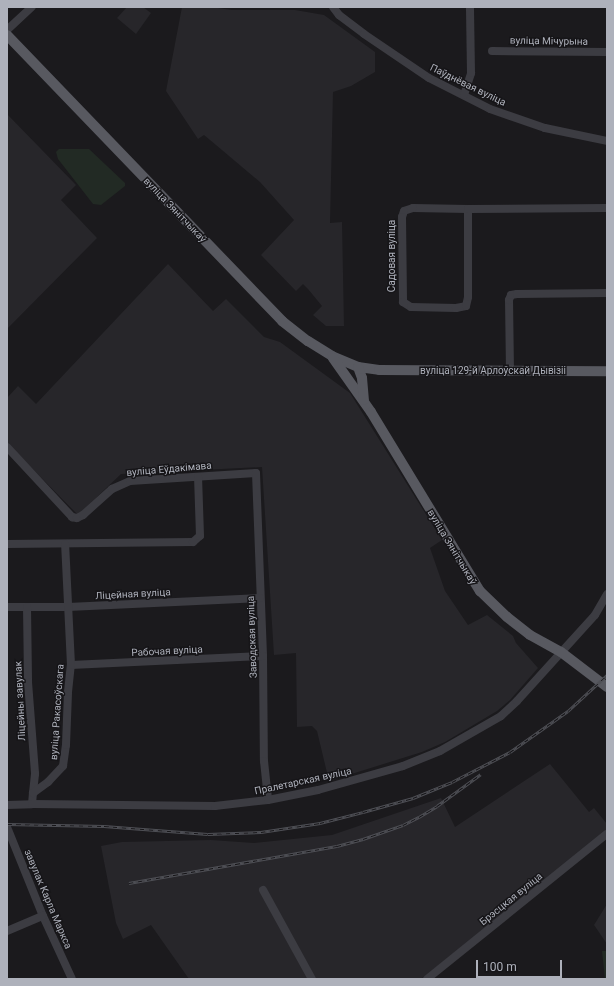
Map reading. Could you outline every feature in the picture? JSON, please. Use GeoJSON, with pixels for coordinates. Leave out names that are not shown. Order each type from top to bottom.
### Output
{"type":"FeatureCollection","features":[{"type":"Feature","properties":{"kind":"main road","name":"вуліца Зянітчыкаў"},"geometry":{"type":"LineString","coordinates":[[7,34],[282,321],[308,342],[332,356],[358,367],[379,370]]}},
{"type":"Feature","properties":{"kind":"main road","name":"вуліца Зянітчыкаў"},"geometry":{"type":"LineString","coordinates":[[332,356],[365,402],[480,591],[512,622],[530,635],[561,652],[607,687]]}},
{"type":"Feature","properties":{"kind":"main road"},"geometry":{"type":"LineString","coordinates":[[350,380],[351,374],[358,367],[363,382],[362,388],[365,402]]}},
{"type":"Feature","properties":{"kind":"main road","name":"вуліца 129-й Арлоўскай Дывізіі"},"geometry":{"type":"LineString","coordinates":[[379,370],[607,371]]}},
{"type":"Feature","properties":{"kind":"main road"},"geometry":{"type":"LineString","coordinates":[[363,382],[368,376],[379,370]]}},
{"type":"Feature","properties":{"kind":"street"},"geometry":{"type":"LineString","coordinates":[[7,30],[32,7]]}},
{"type":"Feature","properties":{"kind":"street","name":"Паўднёвая вуліца"},"geometry":{"type":"LineString","coordinates":[[333,7],[339,15],[358,30],[429,78],[490,109],[545,128],[607,141]]}},
{"type":"Feature","properties":{"kind":"street"},"geometry":{"type":"LineString","coordinates":[[464,95],[471,73],[470,7]]}},
{"type":"Feature","properties":{"kind":"street","name":"вуліца Мічурына"},"geometry":{"type":"LineString","coordinates":[[492,51],[607,52]]}},
{"type":"Feature","properties":{"kind":"street","name":"Садовая вуліца"},"geometry":{"type":"LineString","coordinates":[[468,209],[468,297],[466,306],[456,308],[411,307],[403,302],[402,217],[404,211],[413,208],[607,208]]}},
{"type":"Feature","properties":{"kind":"street"},"geometry":{"type":"LineString","coordinates":[[510,371],[509,300],[511,295],[607,293]]}},
{"type":"Feature","properties":{"kind":"street","name":"вуліца Еўдакімава"},"geometry":{"type":"LineString","coordinates":[[7,446],[72,517],[83,515],[119,484],[130,481],[256,473]]}},
{"type":"Feature","properties":{"kind":"street","name":"Заводская вуліца"},"geometry":{"type":"LineString","coordinates":[[256,473],[263,656],[264,761],[268,800]]}},
{"type":"Feature","properties":{"kind":"street"},"geometry":{"type":"LineString","coordinates":[[7,544],[194,542],[200,536],[198,477]]}},
{"type":"Feature","properties":{"kind":"street","name":"вуліца Ракасоўскага"},"geometry":{"type":"LineString","coordinates":[[33,793],[48,782],[63,766],[66,745],[68,692],[71,665],[65,544]]}},
{"type":"Feature","properties":{"kind":"street","name":"Пралетарская вуліца"},"geometry":{"type":"LineString","coordinates":[[7,805],[214,806],[268,800],[352,782],[403,766],[440,751],[501,716],[517,701],[595,615],[607,594]]}},
{"type":"Feature","properties":{"kind":"street","name":"Ліцейная вуліца"},"geometry":{"type":"LineString","coordinates":[[7,607],[68,607],[260,598]]}},
{"type":"Feature","properties":{"kind":"street","name":"Ліцейны завулак"},"geometry":{"type":"LineString","coordinates":[[26,607],[28,682],[35,774],[33,793]]}},
{"type":"Feature","properties":{"kind":"street","name":"Рабочая вуліца"},"geometry":{"type":"LineString","coordinates":[[71,665],[263,656]]}},
{"type":"Feature","properties":{"kind":"street"},"geometry":{"type":"LineString","coordinates":[[32,804],[33,793]]}},
{"type":"Feature","properties":{"kind":"street","name":"завулак Карла Маркса"},"geometry":{"type":"LineString","coordinates":[[7,827],[10,843],[72,979]]}},
{"type":"Feature","properties":{"kind":"street","name":"Брэсцкая вуліца"},"geometry":{"type":"LineString","coordinates":[[427,979],[607,834]]}},
{"type":"Feature","properties":{"kind":"street"},"geometry":{"type":"LineString","coordinates":[[263,890],[312,979]]}},
{"type":"Feature","properties":{"kind":"street"},"geometry":{"type":"LineString","coordinates":[[7,931],[44,916]]}},
{"type":"Feature","properties":{"kind":"shaded area"},"geometry":{"type":"Polygon","coordinates":[[[127,7],[143,7],[151,13],[136,34],[117,18],[127,7]]]}},
{"type":"Feature","properties":{"kind":"shaded area"},"geometry":{"type":"Polygon","coordinates":[[[182,7],[211,7],[232,10],[295,10],[324,15],[375,52],[375,72],[351,86],[333,92],[330,223],[342,222],[344,326],[326,326],[313,315],[322,306],[308,289],[303,284],[296,291],[261,255],[294,220],[260,182],[204,135],[198,139],[166,91],[182,7]]]}},
{"type":"Feature","properties":{"kind":"shaded area"},"geometry":{"type":"Polygon","coordinates":[[[7,114],[76,185],[61,200],[97,238],[7,329],[7,114]]]}},
{"type":"Feature","properties":{"kind":"shaded area"},"geometry":{"type":"Polygon","coordinates":[[[59,149],[89,149],[125,183],[125,186],[101,205],[93,204],[58,159],[56,152],[59,149]]]}},
{"type":"Feature","properties":{"kind":"shaded area"},"geometry":{"type":"Polygon","coordinates":[[[168,264],[213,311],[226,299],[264,337],[280,342],[350,393],[442,540],[430,548],[445,591],[468,625],[487,615],[513,636],[516,643],[538,668],[510,700],[497,711],[445,742],[422,752],[329,781],[317,731],[312,726],[297,727],[296,653],[274,655],[262,467],[121,474],[78,515],[7,443],[7,398],[18,386],[36,404],[168,264]]]}},
{"type":"Feature","properties":{"kind":"shaded area"},"geometry":{"type":"Polygon","coordinates":[[[550,764],[589,812],[594,808],[607,824],[607,831],[421,979],[189,979],[151,925],[123,939],[116,923],[101,846],[122,842],[211,840],[254,843],[332,835],[441,798],[455,827],[550,764]]]}},
{"type":"Feature","properties":{"kind":"shaded area"},"geometry":{"type":"Polygon","coordinates":[[[607,904],[607,944],[594,925],[607,904]]]}},
{"type":"Feature","properties":{"kind":"shaded area"},"geometry":{"type":"Polygon","coordinates":[[[602,951],[607,951],[607,979],[605,979],[602,951]]]}},
{"type":"Feature","properties":{"kind":"railway"},"geometry":{"type":"LineString","coordinates":[[7,824],[104,826],[208,834],[261,832],[320,823],[413,798],[452,782],[510,752],[568,711],[607,675]]}},
{"type":"Feature","properties":{"kind":"railway"},"geometry":{"type":"LineString","coordinates":[[129,883],[337,846],[363,839],[403,825],[419,817],[437,806],[481,774]]}}]}
